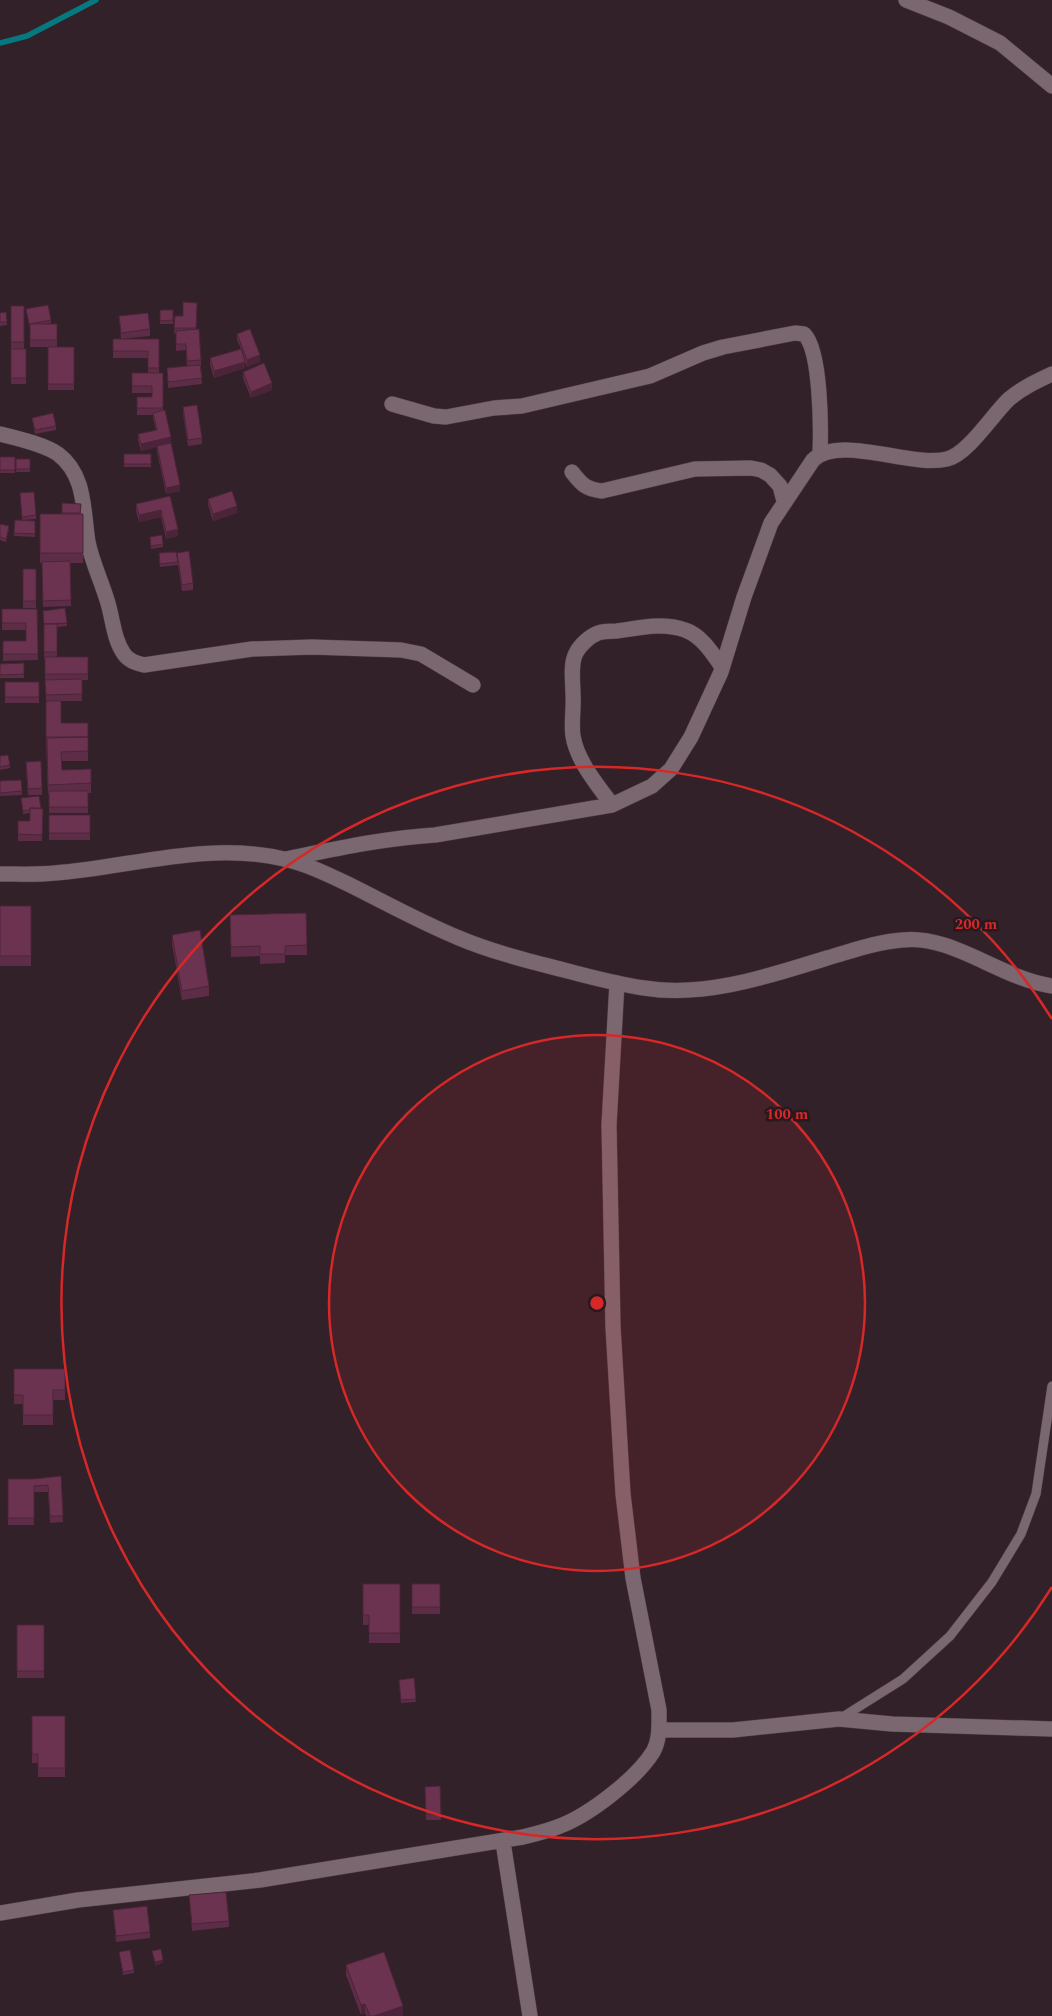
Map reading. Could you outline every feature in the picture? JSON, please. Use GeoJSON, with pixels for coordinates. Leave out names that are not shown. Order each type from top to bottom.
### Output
{"type":"FeatureCollection","features":[{"type":"Feature","properties":{"kind":"street"},"geometry":{"type":"LineString","coordinates":[[906,0],[949,17],[1000,43],[1052,86]]}},
{"type":"Feature","properties":{"kind":"street"},"geometry":{"type":"LineString","coordinates":[[286,859],[340,848],[408,837],[435,835],[612,805],[652,786],[676,763],[691,737],[722,667],[744,597],[771,523],[784,501],[820,453],[820,414],[811,344],[804,334],[795,333],[723,347],[650,376],[522,406],[494,408],[446,417],[434,416],[392,404]]}},
{"type":"Feature","properties":{"kind":"street"},"geometry":{"type":"LineString","coordinates":[[820,453],[849,451],[891,455],[910,460],[947,460],[955,456],[989,425],[1004,405],[1020,390],[1052,374]]}},
{"type":"Feature","properties":{"kind":"street"},"geometry":{"type":"LineString","coordinates":[[0,434],[36,445],[57,454],[76,476],[82,492],[88,542],[95,568],[107,600],[117,639],[124,655],[132,662],[144,665],[252,649],[312,647],[401,650],[421,654],[473,685]]}},
{"type":"Feature","properties":{"kind":"street"},"geometry":{"type":"LineString","coordinates":[[572,472],[580,482],[590,489],[602,490],[695,469],[751,468],[770,475],[780,486],[784,501]]}},
{"type":"Feature","properties":{"kind":"street"},"geometry":{"type":"LineString","coordinates":[[612,805],[592,777],[575,746],[572,733],[574,712],[573,663],[576,653],[584,642],[598,633],[654,626],[672,627],[686,630],[696,637],[710,650],[722,667]]}},
{"type":"Feature","properties":{"kind":"street"},"geometry":{"type":"LineString","coordinates":[[0,874],[55,873],[171,857],[228,853],[259,854],[286,859],[322,872],[460,939],[527,961],[617,983],[646,988],[677,991],[730,984],[795,968],[872,945],[904,939],[931,941],[955,949],[1012,976],[1052,986]]}},
{"type":"Feature","properties":{"kind":"street"},"geometry":{"type":"LineString","coordinates":[[0,1913],[78,1900],[260,1880],[503,1842],[561,1826],[618,1790],[654,1751],[659,1730],[659,1710],[634,1578],[624,1503],[613,1327],[609,1125],[617,983]]}},
{"type":"Feature","properties":{"kind":"street"},"geometry":{"type":"LineString","coordinates":[[659,1730],[733,1730],[838,1719],[892,1724],[1052,1729]]}},
{"type":"Feature","properties":{"kind":"street"},"geometry":{"type":"LineString","coordinates":[[503,1842],[530,2016]]}},
{"type":"Feature","properties":{"kind":"lane"},"geometry":{"type":"LineString","coordinates":[[838,1719],[903,1679],[950,1636],[992,1582],[1021,1534],[1036,1494],[1052,1386]]}},
{"type":"Feature","properties":{"kind":"building"},"geometry":{"type":"Polygon","coordinates":[[[183,302],[197,303],[196,328],[174,328],[175,316],[183,316],[183,302]]]}},
{"type":"Feature","properties":{"kind":"building"},"geometry":{"type":"Polygon","coordinates":[[[48,305],[51,320],[29,324],[26,309],[48,305]]]}},
{"type":"Feature","properties":{"kind":"building"},"geometry":{"type":"Polygon","coordinates":[[[11,306],[24,306],[24,342],[11,342],[11,306]]]}},
{"type":"Feature","properties":{"kind":"building"},"geometry":{"type":"Polygon","coordinates":[[[160,310],[173,310],[173,320],[160,321],[160,310]]]}},
{"type":"Feature","properties":{"kind":"building"},"geometry":{"type":"Polygon","coordinates":[[[6,312],[7,322],[0,322],[0,313],[6,312]]]}},
{"type":"Feature","properties":{"kind":"building"},"geometry":{"type":"Polygon","coordinates":[[[148,313],[150,329],[121,333],[119,316],[148,313]]]}},
{"type":"Feature","properties":{"kind":"building"},"geometry":{"type":"Polygon","coordinates":[[[30,324],[57,324],[57,340],[30,340],[30,324]]]}},
{"type":"Feature","properties":{"kind":"building"},"geometry":{"type":"Polygon","coordinates":[[[199,329],[201,360],[187,361],[186,344],[176,344],[176,331],[199,329]]]}},
{"type":"Feature","properties":{"kind":"building"},"geometry":{"type":"Polygon","coordinates":[[[250,329],[260,355],[247,360],[237,334],[250,329]]]}},
{"type":"Feature","properties":{"kind":"building"},"geometry":{"type":"Polygon","coordinates":[[[113,339],[159,339],[159,368],[148,368],[148,351],[113,351],[113,339]]]}},
{"type":"Feature","properties":{"kind":"building"},"geometry":{"type":"Polygon","coordinates":[[[48,347],[74,347],[74,384],[48,384],[48,347]]]}},
{"type":"Feature","properties":{"kind":"building"},"geometry":{"type":"Polygon","coordinates":[[[11,349],[26,349],[26,378],[11,378],[11,349]]]}},
{"type":"Feature","properties":{"kind":"building"},"geometry":{"type":"Polygon","coordinates":[[[241,349],[245,362],[214,371],[210,358],[241,349]]]}},
{"type":"Feature","properties":{"kind":"building"},"geometry":{"type":"Polygon","coordinates":[[[264,363],[272,383],[251,392],[243,372],[264,363]]]}},
{"type":"Feature","properties":{"kind":"building"},"geometry":{"type":"Polygon","coordinates":[[[200,365],[202,378],[168,382],[167,368],[200,365]]]}},
{"type":"Feature","properties":{"kind":"building"},"geometry":{"type":"Polygon","coordinates":[[[132,373],[163,373],[163,408],[137,408],[137,397],[152,397],[152,386],[132,386],[132,373]]]}},
{"type":"Feature","properties":{"kind":"building"},"geometry":{"type":"Polygon","coordinates":[[[197,405],[202,438],[188,440],[183,407],[197,405]]]}},
{"type":"Feature","properties":{"kind":"building"},"geometry":{"type":"Polygon","coordinates":[[[165,410],[171,437],[141,444],[138,434],[157,430],[153,413],[165,410]]]}},
{"type":"Feature","properties":{"kind":"building"},"geometry":{"type":"Polygon","coordinates":[[[53,413],[56,426],[35,430],[32,418],[53,413]]]}},
{"type":"Feature","properties":{"kind":"building"},"geometry":{"type":"Polygon","coordinates":[[[171,443],[180,485],[166,488],[157,446],[171,443]]]}},
{"type":"Feature","properties":{"kind":"building"},"geometry":{"type":"Polygon","coordinates":[[[124,454],[151,454],[151,464],[124,464],[124,454]]]}},
{"type":"Feature","properties":{"kind":"building"},"geometry":{"type":"Polygon","coordinates":[[[0,457],[15,457],[15,470],[0,470],[0,457]]]}},
{"type":"Feature","properties":{"kind":"building"},"geometry":{"type":"Polygon","coordinates":[[[16,459],[30,459],[30,469],[16,469],[16,459]]]}},
{"type":"Feature","properties":{"kind":"building"},"geometry":{"type":"Polygon","coordinates":[[[232,491],[237,506],[213,514],[208,499],[232,491]]]}},
{"type":"Feature","properties":{"kind":"building"},"geometry":{"type":"Polygon","coordinates":[[[34,492],[36,515],[22,517],[20,493],[34,492]]]}},
{"type":"Feature","properties":{"kind":"building"},"geometry":{"type":"Polygon","coordinates":[[[170,496],[178,529],[166,532],[161,510],[139,515],[136,504],[170,496]]]}},
{"type":"Feature","properties":{"kind":"building"},"geometry":{"type":"Polygon","coordinates":[[[62,503],[81,504],[80,513],[62,513],[62,503]]]}},
{"type":"Feature","properties":{"kind":"building"},"geometry":{"type":"Polygon","coordinates":[[[40,514],[83,514],[83,553],[40,553],[40,514]]]}},
{"type":"Feature","properties":{"kind":"building"},"geometry":{"type":"Polygon","coordinates":[[[15,520],[35,521],[35,534],[14,533],[15,520]]]}},
{"type":"Feature","properties":{"kind":"building"},"geometry":{"type":"Polygon","coordinates":[[[0,524],[9,526],[6,539],[0,537],[0,524]]]}},
{"type":"Feature","properties":{"kind":"building"},"geometry":{"type":"Polygon","coordinates":[[[162,535],[163,544],[151,546],[150,537],[162,535]]]}},
{"type":"Feature","properties":{"kind":"building"},"geometry":{"type":"Polygon","coordinates":[[[189,551],[193,583],[182,585],[177,553],[189,551]]]}},
{"type":"Feature","properties":{"kind":"building"},"geometry":{"type":"Polygon","coordinates":[[[176,552],[178,562],[160,564],[159,553],[176,552]]]}},
{"type":"Feature","properties":{"kind":"building"},"geometry":{"type":"Polygon","coordinates":[[[70,561],[71,600],[43,601],[42,562],[70,561]]]}},
{"type":"Feature","properties":{"kind":"building"},"geometry":{"type":"Polygon","coordinates":[[[23,569],[36,569],[36,601],[23,601],[23,569]]]}},
{"type":"Feature","properties":{"kind":"building"},"geometry":{"type":"Polygon","coordinates":[[[65,608],[67,623],[44,624],[43,611],[65,608]]]}},
{"type":"Feature","properties":{"kind":"building"},"geometry":{"type":"Polygon","coordinates":[[[2,609],[37,609],[38,654],[3,654],[3,641],[26,641],[26,623],[2,623],[2,609]]]}},
{"type":"Feature","properties":{"kind":"building"},"geometry":{"type":"Polygon","coordinates":[[[44,624],[57,624],[57,652],[44,652],[44,624]]]}},
{"type":"Feature","properties":{"kind":"building"},"geometry":{"type":"Polygon","coordinates":[[[45,657],[88,657],[88,674],[45,674],[45,657]]]}},
{"type":"Feature","properties":{"kind":"building"},"geometry":{"type":"Polygon","coordinates":[[[24,663],[24,674],[0,675],[0,664],[24,663]]]}},
{"type":"Feature","properties":{"kind":"building"},"geometry":{"type":"Polygon","coordinates":[[[82,679],[82,694],[46,695],[45,680],[82,679]]]}},
{"type":"Feature","properties":{"kind":"building"},"geometry":{"type":"Polygon","coordinates":[[[5,682],[39,682],[39,697],[5,697],[5,682]]]}},
{"type":"Feature","properties":{"kind":"building"},"geometry":{"type":"Polygon","coordinates":[[[46,701],[61,701],[61,723],[88,723],[88,737],[46,737],[46,701]]]}},
{"type":"Feature","properties":{"kind":"building"},"geometry":{"type":"Polygon","coordinates":[[[88,737],[88,751],[61,752],[62,770],[91,769],[91,783],[48,785],[47,738],[88,737]]]}},
{"type":"Feature","properties":{"kind":"building"},"geometry":{"type":"Polygon","coordinates":[[[8,755],[10,765],[0,767],[0,756],[8,755]]]}},
{"type":"Feature","properties":{"kind":"building"},"geometry":{"type":"Polygon","coordinates":[[[41,761],[42,788],[28,789],[26,762],[41,761]]]}},
{"type":"Feature","properties":{"kind":"building"},"geometry":{"type":"Polygon","coordinates":[[[21,780],[22,791],[0,793],[0,781],[21,780]]]}},
{"type":"Feature","properties":{"kind":"building"},"geometry":{"type":"Polygon","coordinates":[[[49,791],[88,791],[88,807],[49,807],[49,791]]]}},
{"type":"Feature","properties":{"kind":"building"},"geometry":{"type":"Polygon","coordinates":[[[39,796],[41,808],[30,808],[30,810],[23,811],[21,798],[39,796]]]}},
{"type":"Feature","properties":{"kind":"building"},"geometry":{"type":"Polygon","coordinates":[[[30,808],[43,809],[42,835],[18,834],[18,821],[30,821],[30,808]]]}},
{"type":"Feature","properties":{"kind":"building"},"geometry":{"type":"Polygon","coordinates":[[[49,815],[90,815],[90,833],[49,833],[49,815]]]}},
{"type":"Feature","properties":{"kind":"building"},"geometry":{"type":"Polygon","coordinates":[[[0,906],[31,906],[31,956],[0,956],[0,906]]]}},
{"type":"Feature","properties":{"kind":"building"},"geometry":{"type":"Polygon","coordinates":[[[306,913],[307,945],[285,946],[285,954],[260,954],[260,946],[231,947],[230,915],[306,913]]]}},
{"type":"Feature","properties":{"kind":"building"},"geometry":{"type":"Polygon","coordinates":[[[200,930],[209,986],[182,991],[172,935],[200,930]]]}},
{"type":"Feature","properties":{"kind":"building"},"geometry":{"type":"Polygon","coordinates":[[[14,1369],[65,1369],[65,1390],[53,1390],[53,1415],[23,1415],[23,1395],[14,1395],[14,1369]]]}},
{"type":"Feature","properties":{"kind":"building"},"geometry":{"type":"Polygon","coordinates":[[[61,1476],[63,1516],[50,1516],[48,1485],[34,1486],[34,1518],[8,1518],[8,1479],[61,1476]]]}},
{"type":"Feature","properties":{"kind":"building"},"geometry":{"type":"Polygon","coordinates":[[[363,1584],[400,1584],[400,1633],[369,1633],[369,1615],[363,1615],[363,1584]]]}},
{"type":"Feature","properties":{"kind":"building"},"geometry":{"type":"Polygon","coordinates":[[[412,1584],[440,1584],[440,1607],[412,1607],[412,1584]]]}},
{"type":"Feature","properties":{"kind":"building"},"geometry":{"type":"Polygon","coordinates":[[[17,1625],[44,1625],[44,1671],[17,1671],[17,1625]]]}},
{"type":"Feature","properties":{"kind":"building"},"geometry":{"type":"Polygon","coordinates":[[[414,1678],[416,1699],[401,1700],[399,1680],[414,1678]]]}},
{"type":"Feature","properties":{"kind":"building"},"geometry":{"type":"Polygon","coordinates":[[[32,1716],[65,1716],[65,1768],[38,1768],[38,1754],[32,1754],[32,1716]]]}},
{"type":"Feature","properties":{"kind":"building"},"geometry":{"type":"Polygon","coordinates":[[[440,1786],[441,1814],[426,1814],[425,1787],[440,1786]]]}},
{"type":"Feature","properties":{"kind":"building"},"geometry":{"type":"Polygon","coordinates":[[[226,1892],[229,1921],[192,1924],[189,1895],[226,1892]]]}},
{"type":"Feature","properties":{"kind":"building"},"geometry":{"type":"Polygon","coordinates":[[[147,1906],[150,1932],[116,1936],[113,1910],[147,1906]]]}},
{"type":"Feature","properties":{"kind":"building"},"geometry":{"type":"Polygon","coordinates":[[[161,1949],[163,1960],[155,1962],[152,1951],[161,1949]]]}},
{"type":"Feature","properties":{"kind":"building"},"geometry":{"type":"Polygon","coordinates":[[[130,1950],[134,1970],[123,1972],[119,1952],[130,1950]]]}},
{"type":"Feature","properties":{"kind":"building"},"geometry":{"type":"Polygon","coordinates":[[[384,1952],[403,2006],[370,2016],[365,2004],[361,2005],[346,1965],[384,1952]]]}},
{"type":"Feature","properties":{"kind":"waterway"},"geometry":{"type":"LineString","coordinates":[[0,43],[27,36],[96,0]]}}]}
